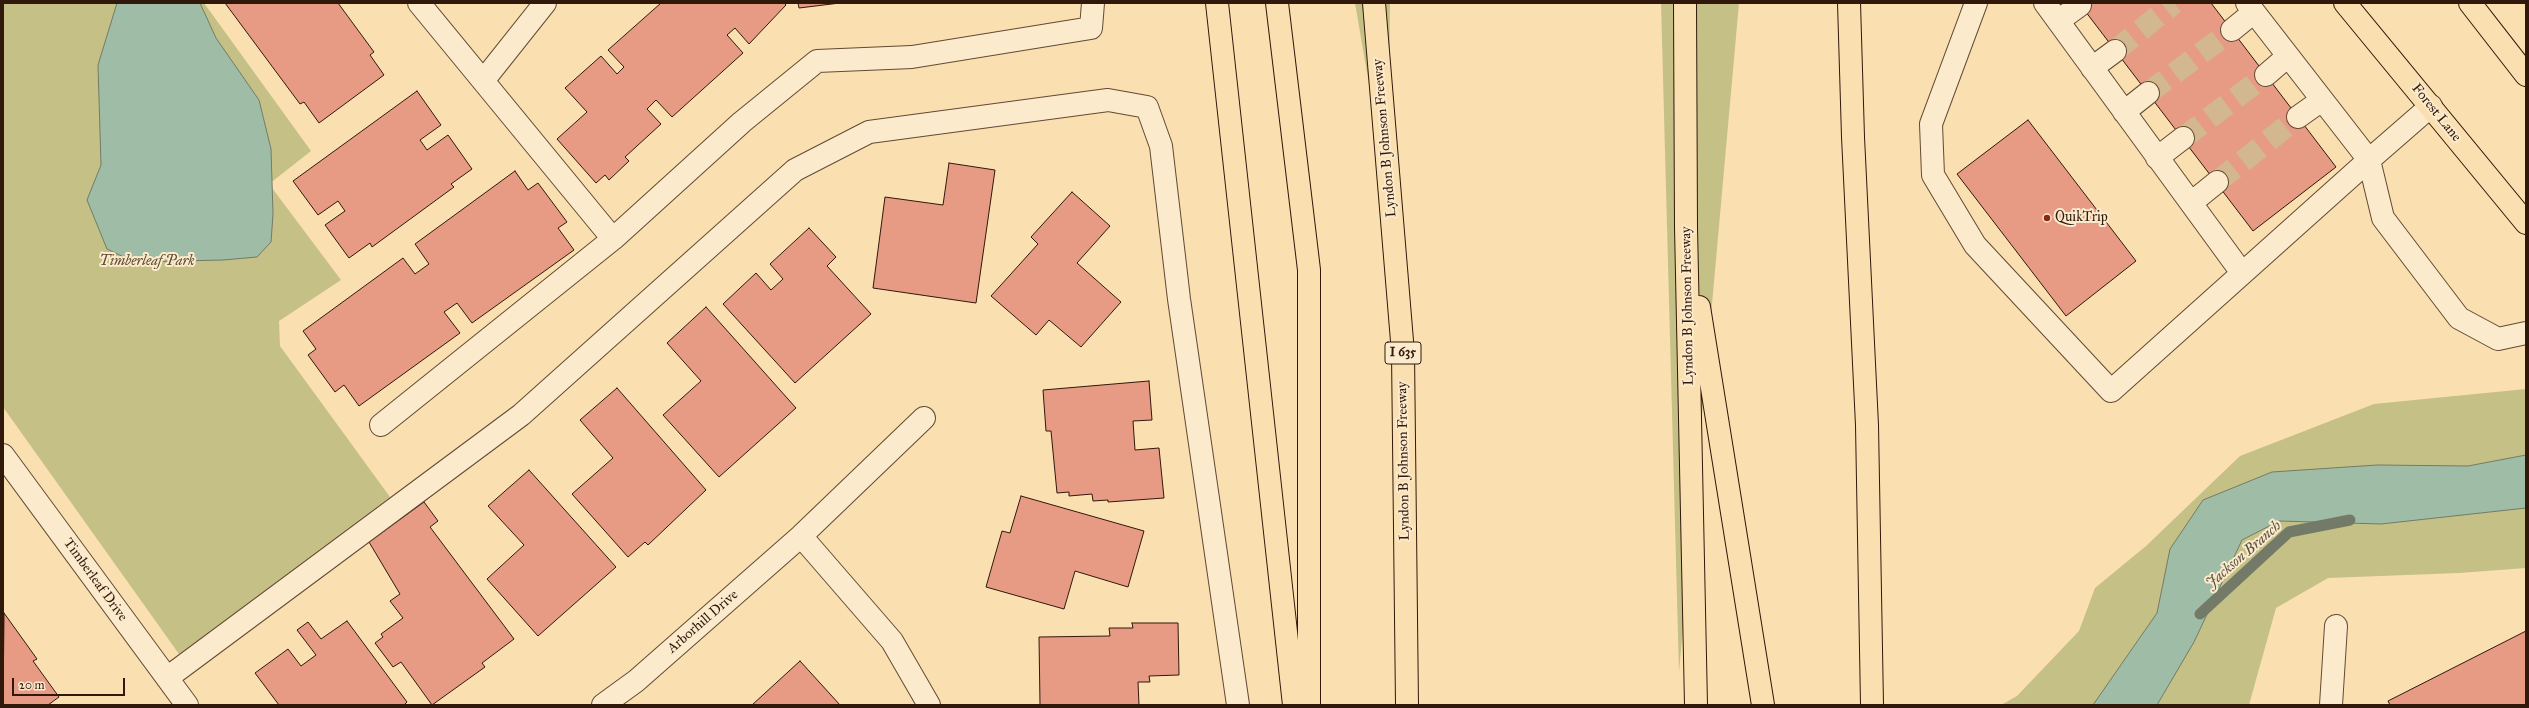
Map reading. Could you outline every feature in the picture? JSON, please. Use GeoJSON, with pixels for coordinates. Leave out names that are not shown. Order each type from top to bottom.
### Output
{"type":"FeatureCollection","features":[{"type":"Feature","properties":{"kind":"main road"},"geometry":{"type":"LineString","coordinates":[[1217,3],[1294,705]]}},
{"type":"Feature","properties":{"kind":"main road"},"geometry":{"type":"LineString","coordinates":[[1277,3],[1309,270],[1309,705]]}},
{"type":"Feature","properties":{"kind":"main road","name":"Lyndon B Johnson Freeway"},"geometry":{"type":"LineString","coordinates":[[1374,3],[1403,353],[1406,705]]}},
{"type":"Feature","properties":{"kind":"main road","name":"Lyndon B Johnson Freeway"},"geometry":{"type":"LineString","coordinates":[[1686,3],[1686,227],[1696,705]]}},
{"type":"Feature","properties":{"kind":"main road"},"geometry":{"type":"LineString","coordinates":[[1849,3],[1853,137],[1867,425],[1872,705]]}},
{"type":"Feature","properties":{"kind":"main road","name":"Forest Lane"},"geometry":{"type":"LineString","coordinates":[[2345,3],[2526,222]]}},
{"type":"Feature","properties":{"kind":"main road"},"geometry":{"type":"LineString","coordinates":[[2470,3],[2526,75]]}},
{"type":"Feature","properties":{"kind":"main road"},"geometry":{"type":"LineString","coordinates":[[1686,227],[1762,705]]}},
{"type":"Feature","properties":{"kind":"street"},"geometry":{"type":"LineString","coordinates":[[419,3],[613,239]]}},
{"type":"Feature","properties":{"kind":"street"},"geometry":{"type":"LineString","coordinates":[[483,81],[545,3]]}},
{"type":"Feature","properties":{"kind":"street"},"geometry":{"type":"LineString","coordinates":[[381,425],[613,239],[742,122],[817,61],[912,57],[1091,28],[1093,3]]}},
{"type":"Feature","properties":{"kind":"street"},"geometry":{"type":"LineString","coordinates":[[1976,3],[1931,124],[1933,175],[1975,245],[2111,391],[2368,160],[2431,106]]}},
{"type":"Feature","properties":{"kind":"street"},"geometry":{"type":"LineString","coordinates":[[2045,3],[2242,273]]}},
{"type":"Feature","properties":{"kind":"street"},"geometry":{"type":"LineString","coordinates":[[2058,21],[2080,5]]}},
{"type":"Feature","properties":{"kind":"street"},"geometry":{"type":"LineString","coordinates":[[2232,30],[2251,8],[2368,160],[2383,218],[2458,318],[2498,339],[2526,333]]}},
{"type":"Feature","properties":{"kind":"street"},"geometry":{"type":"LineString","coordinates":[[2092,68],[2115,50]]}},
{"type":"Feature","properties":{"kind":"street"},"geometry":{"type":"LineString","coordinates":[[2266,75],[2288,56]]}},
{"type":"Feature","properties":{"kind":"street"},"geometry":{"type":"LineString","coordinates":[[2124,112],[2148,94]]}},
{"type":"Feature","properties":{"kind":"street"},"geometry":{"type":"LineString","coordinates":[[167,678],[521,415],[795,170],[869,132],[1108,100],[1147,107],[1161,146],[1179,299],[1238,705]]}},
{"type":"Feature","properties":{"kind":"street"},"geometry":{"type":"LineString","coordinates":[[2298,118],[2322,100]]}},
{"type":"Feature","properties":{"kind":"street"},"geometry":{"type":"LineString","coordinates":[[2157,158],[2183,138]]}},
{"type":"Feature","properties":{"kind":"street"},"geometry":{"type":"LineString","coordinates":[[2191,203],[2217,182]]}},
{"type":"Feature","properties":{"kind":"street","name":"Arborhill Drive"},"geometry":{"type":"LineString","coordinates":[[603,705],[636,681],[801,536],[924,418]]}},
{"type":"Feature","properties":{"kind":"street","name":"Timberleaf Drive"},"geometry":{"type":"LineString","coordinates":[[3,455],[187,705]]}},
{"type":"Feature","properties":{"kind":"street"},"geometry":{"type":"LineString","coordinates":[[801,536],[892,641],[929,705]]}},
{"type":"Feature","properties":{"kind":"street"},"geometry":{"type":"LineString","coordinates":[[2332,705],[2336,626]]}},
{"type":"Feature","properties":{"kind":"green space","name":"Timberleaf Park"},"geometry":{"type":"Polygon","coordinates":[[[3,3],[204,3],[311,151],[269,184],[341,280],[279,321],[280,346],[390,497],[179,654],[3,407],[3,3]]]}},
{"type":"Feature","properties":{"kind":"green space"},"geometry":{"type":"Polygon","coordinates":[[[1355,3],[1390,3],[1388,195],[1355,3]]]}},
{"type":"Feature","properties":{"kind":"green space"},"geometry":{"type":"Polygon","coordinates":[[[1661,3],[1739,3],[1679,672],[1661,3]]]}},
{"type":"Feature","properties":{"kind":"green space"},"geometry":{"type":"Polygon","coordinates":[[[2526,389],[2526,568],[2459,573],[2328,578],[2276,608],[2249,705],[2001,705],[2017,696],[2079,631],[2095,588],[2146,546],[2240,456],[2374,404],[2526,389]]]}},
{"type":"Feature","properties":{"kind":"shaded area"},"geometry":{"type":"Polygon","coordinates":[[[117,3],[200,3],[216,38],[259,100],[271,149],[273,214],[271,242],[257,257],[223,260],[134,262],[107,249],[87,200],[101,165],[98,65],[117,3]]]}},
{"type":"Feature","properties":{"kind":"shaded area"},"geometry":{"type":"Polygon","coordinates":[[[2526,455],[2526,508],[2381,524],[2279,521],[2242,540],[2194,642],[2157,705],[2093,705],[2157,613],[2170,549],[2203,500],[2272,472],[2377,465],[2468,466],[2526,455]]]}},
{"type":"Feature","properties":{"kind":"building"},"geometry":{"type":"Polygon","coordinates":[[[225,3],[338,3],[374,52],[370,55],[384,75],[319,123],[304,102],[300,104],[225,3]]]}},
{"type":"Feature","properties":{"kind":"building"},"geometry":{"type":"Polygon","coordinates":[[[661,3],[784,3],[786,5],[749,44],[735,28],[727,35],[743,53],[672,117],[656,100],[647,109],[661,124],[625,157],[629,161],[609,180],[605,175],[596,183],[557,139],[587,112],[565,88],[601,56],[617,74],[624,67],[608,50],[661,3]]]}},
{"type":"Feature","properties":{"kind":"building"},"geometry":{"type":"Polygon","coordinates":[[[798,3],[840,3],[799,8],[798,3]]]}},
{"type":"Feature","properties":{"kind":"building"},"geometry":{"type":"Polygon","coordinates":[[[2079,3],[2211,3],[2336,167],[2253,231],[2079,3]]]}},
{"type":"Feature","properties":{"kind":"building"},"geometry":{"type":"Polygon","coordinates":[[[417,91],[441,125],[420,140],[427,150],[448,135],[472,169],[451,184],[454,187],[372,247],[370,243],[349,258],[325,225],[345,211],[338,201],[318,215],[293,181],[417,91]]]}},
{"type":"Feature","properties":{"kind":"building","name":"QuikTrip"},"geometry":{"type":"Polygon","coordinates":[[[2028,120],[2136,261],[2066,316],[1957,174],[2028,120]]]}},
{"type":"Feature","properties":{"kind":"building"},"geometry":{"type":"Polygon","coordinates":[[[949,163],[995,170],[976,303],[873,288],[885,197],[943,205],[949,163]]]}},
{"type":"Feature","properties":{"kind":"building"},"geometry":{"type":"Polygon","coordinates":[[[515,171],[528,190],[538,183],[567,222],[558,228],[574,250],[472,323],[457,303],[444,312],[460,333],[359,406],[344,385],[335,392],[308,355],[316,349],[303,331],[403,258],[415,274],[429,264],[415,244],[515,171]]]}},
{"type":"Feature","properties":{"kind":"building"},"geometry":{"type":"Polygon","coordinates":[[[1072,192],[1110,226],[1077,263],[1121,302],[1081,347],[1049,320],[1036,335],[991,296],[1038,244],[1031,237],[1072,192]]]}},
{"type":"Feature","properties":{"kind":"building"},"geometry":{"type":"Polygon","coordinates":[[[809,228],[836,257],[827,266],[871,314],[795,383],[723,304],[756,273],[771,290],[783,279],[770,264],[809,228]]]}},
{"type":"Feature","properties":{"kind":"building"},"geometry":{"type":"Polygon","coordinates":[[[706,307],[796,408],[719,477],[663,415],[701,381],[667,343],[706,307]]]}},
{"type":"Feature","properties":{"kind":"building"},"geometry":{"type":"Polygon","coordinates":[[[1149,381],[1152,420],[1133,421],[1135,450],[1159,448],[1164,498],[1108,502],[1108,500],[1093,501],[1092,494],[1069,496],[1069,492],[1057,493],[1051,431],[1046,431],[1043,390],[1149,381]]]}},
{"type":"Feature","properties":{"kind":"building"},"geometry":{"type":"Polygon","coordinates":[[[617,388],[706,490],[648,545],[645,542],[628,557],[572,494],[613,458],[580,420],[617,388]]]}},
{"type":"Feature","properties":{"kind":"building"},"geometry":{"type":"Polygon","coordinates":[[[529,470],[616,567],[538,636],[487,579],[524,545],[488,506],[529,470]]]}},
{"type":"Feature","properties":{"kind":"building"},"geometry":{"type":"Polygon","coordinates":[[[1021,496],[1144,531],[1128,587],[1075,571],[1064,609],[986,587],[1002,531],[1010,533],[1021,496]]]}},
{"type":"Feature","properties":{"kind":"building"},"geometry":{"type":"Polygon","coordinates":[[[424,502],[438,521],[430,527],[514,639],[482,663],[485,667],[432,705],[401,662],[393,667],[375,643],[383,637],[381,634],[403,618],[390,601],[400,594],[369,542],[424,502]]]}},
{"type":"Feature","properties":{"kind":"building"},"geometry":{"type":"Polygon","coordinates":[[[4,613],[37,659],[33,661],[59,697],[48,705],[3,705],[4,613]]]}},
{"type":"Feature","properties":{"kind":"building"},"geometry":{"type":"Polygon","coordinates":[[[347,621],[407,702],[404,705],[279,705],[255,673],[288,649],[301,666],[316,655],[297,630],[308,622],[321,639],[347,621]]]}},
{"type":"Feature","properties":{"kind":"building"},"geometry":{"type":"Polygon","coordinates":[[[1132,623],[1178,623],[1179,675],[1149,676],[1150,682],[1138,682],[1139,705],[1040,705],[1039,637],[1110,636],[1109,628],[1133,628],[1132,623]]]}},
{"type":"Feature","properties":{"kind":"building"},"geometry":{"type":"Polygon","coordinates":[[[2526,631],[2526,705],[2390,705],[2388,701],[2526,631]]]}},
{"type":"Feature","properties":{"kind":"building"},"geometry":{"type":"Polygon","coordinates":[[[800,661],[840,705],[752,705],[800,661]]]}},
{"type":"Feature","properties":{"kind":"waterway","name":"Jackson Branch"},"geometry":{"type":"LineString","coordinates":[[2200,614],[2289,532],[2350,520]]}},
{"type":"Feature","properties":{"kind":"tunnel"},"geometry":{"type":"LineString","coordinates":[[2115,51],[2174,3]]}},
{"type":"Feature","properties":{"kind":"tunnel"},"geometry":{"type":"LineString","coordinates":[[2148,93],[2232,30]]}},
{"type":"Feature","properties":{"kind":"tunnel"},"geometry":{"type":"LineString","coordinates":[[2183,138],[2266,75]]}},
{"type":"Feature","properties":{"kind":"tunnel"},"geometry":{"type":"LineString","coordinates":[[2217,182],[2298,117]]}},
{"type":"Feature","properties":{"kind":"place","name":"QuikTrip"},"geometry":{"type":"Point","coordinates":[2047,218]}}]}
